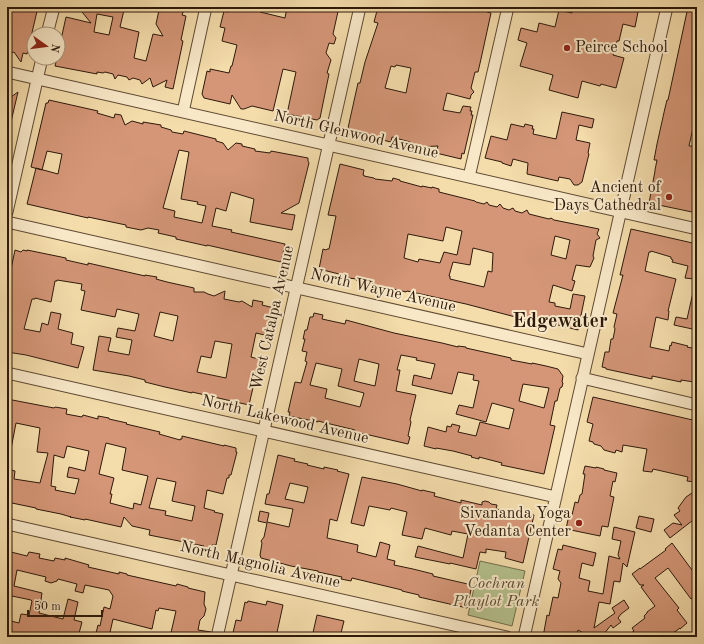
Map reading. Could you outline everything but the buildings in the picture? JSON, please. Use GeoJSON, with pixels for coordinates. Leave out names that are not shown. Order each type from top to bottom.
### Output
{"type":"FeatureCollection","features":[{"type":"Feature","properties":{"kind":"street"},"geometry":{"type":"LineString","coordinates":[[49,26],[54,7]]}},
{"type":"Feature","properties":{"kind":"street"},"geometry":{"type":"LineString","coordinates":[[183,112],[206,7]]}},
{"type":"Feature","properties":{"kind":"street","name":"West Catalpa Avenue"},"geometry":{"type":"LineString","coordinates":[[217,637],[360,7]]}},
{"type":"Feature","properties":{"kind":"street"},"geometry":{"type":"LineString","coordinates":[[468,177],[508,7]]}},
{"type":"Feature","properties":{"kind":"street"},"geometry":{"type":"LineString","coordinates":[[524,637],[667,7]]}},
{"type":"Feature","properties":{"kind":"street"},"geometry":{"type":"LineString","coordinates":[[7,212],[40,66]]}},
{"type":"Feature","properties":{"kind":"street","name":"North Glenwood Avenue"},"geometry":{"type":"LineString","coordinates":[[7,72],[697,229]]}},
{"type":"Feature","properties":{"kind":"street","name":"North Wayne Avenue"},"geometry":{"type":"LineString","coordinates":[[7,222],[588,354]]}},
{"type":"Feature","properties":{"kind":"street","name":"North Lakewood Avenue"},"geometry":{"type":"LineString","coordinates":[[7,373],[556,497]]}},
{"type":"Feature","properties":{"kind":"street"},"geometry":{"type":"LineString","coordinates":[[582,378],[697,405]]}},
{"type":"Feature","properties":{"kind":"street","name":"North Magnolia Avenue"},"geometry":{"type":"LineString","coordinates":[[7,524],[231,576],[507,637]]}},
{"type":"Feature","properties":{"kind":"green space","name":"Cochran Playlot Park"},"geometry":{"type":"Polygon","coordinates":[[[480,561],[525,571],[512,626],[468,615],[480,561]]]}},
{"type":"Feature","properties":{"kind":"place","name":"Peirce School"},"geometry":{"type":"Point","coordinates":[567,48]}},
{"type":"Feature","properties":{"kind":"place","name":"Ancient of Days Cathedral"},"geometry":{"type":"Point","coordinates":[669,197]}},
{"type":"Feature","properties":{"kind":"place","name":"Sivananda Yoga Vedanta Center"},"geometry":{"type":"Point","coordinates":[579,523]}},
{"type":"Feature","properties":{"kind":"district","name":"Edgewater"},"geometry":{"type":"Point","coordinates":[560,322]}}]}
